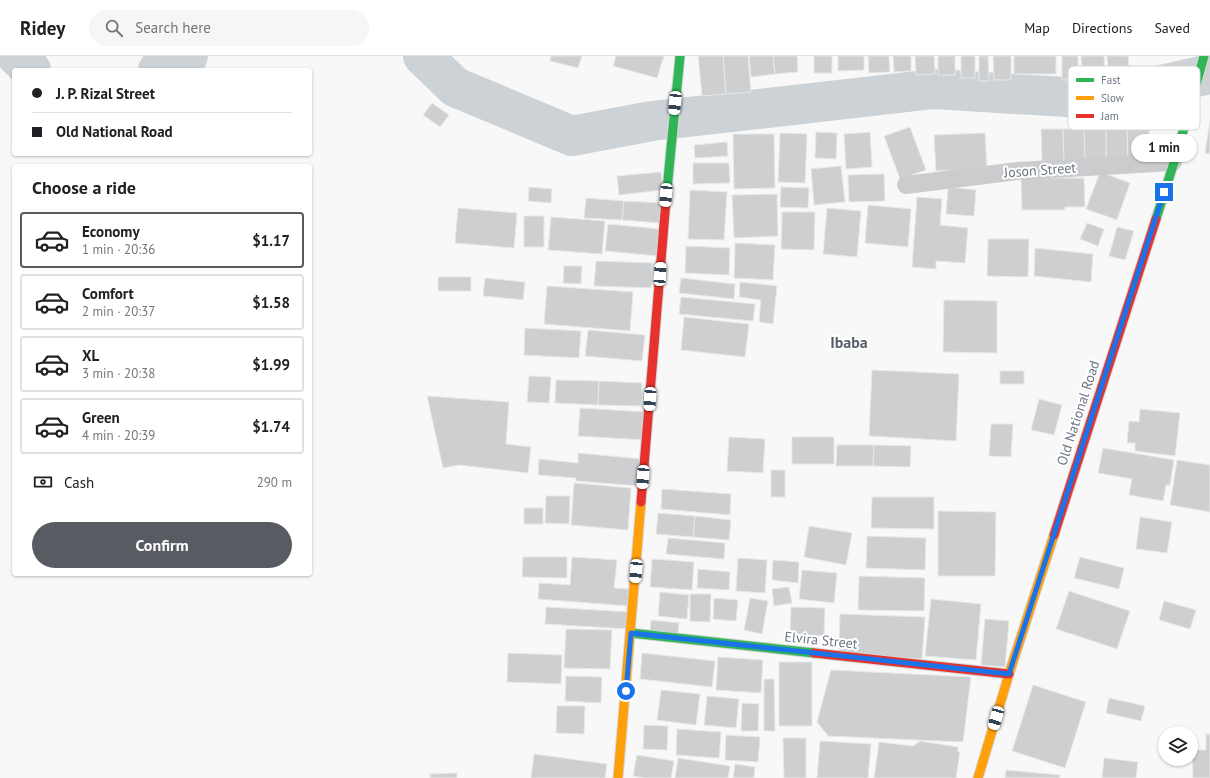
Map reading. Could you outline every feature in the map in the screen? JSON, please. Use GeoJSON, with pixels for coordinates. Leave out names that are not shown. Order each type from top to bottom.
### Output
{"type":"FeatureCollection","features":[{"type":"Feature","properties":{"kind":"street"},"geometry":{"type":"LineString","coordinates":[[618,778],[670,156],[680,56]]}},
{"type":"Feature","properties":{"kind":"street","name":"Old National Road"},"geometry":{"type":"LineString","coordinates":[[1200,70],[1204,56]]}},
{"type":"Feature","properties":{"kind":"street","name":"Old National Road"},"geometry":{"type":"LineString","coordinates":[[978,778],[1009,674],[1183,130]]}},
{"type":"Feature","properties":{"kind":"street","name":"Joson Street"},"geometry":{"type":"LineString","coordinates":[[906,185],[1018,171],[1175,157]]}},
{"type":"Feature","properties":{"kind":"street","name":"Elvira Street"},"geometry":{"type":"LineString","coordinates":[[631,633],[1009,674]]}},
{"type":"Feature","properties":{"kind":"building"},"geometry":{"type":"Polygon","coordinates":[[[551,56],[582,56],[578,68],[550,61],[551,56]]]}},
{"type":"Feature","properties":{"kind":"building"},"geometry":{"type":"Polygon","coordinates":[[[616,56],[664,56],[657,78],[613,66],[616,56]]]}},
{"type":"Feature","properties":{"kind":"building"},"geometry":{"type":"Polygon","coordinates":[[[698,56],[723,56],[726,94],[702,96],[698,56]]]}},
{"type":"Feature","properties":{"kind":"building"},"geometry":{"type":"Polygon","coordinates":[[[723,56],[748,56],[751,92],[726,94],[723,56]]]}},
{"type":"Feature","properties":{"kind":"building"},"geometry":{"type":"Polygon","coordinates":[[[749,56],[773,56],[775,74],[751,77],[749,56]]]}},
{"type":"Feature","properties":{"kind":"building"},"geometry":{"type":"Polygon","coordinates":[[[773,56],[797,56],[798,72],[775,74],[773,56]]]}},
{"type":"Feature","properties":{"kind":"building"},"geometry":{"type":"Polygon","coordinates":[[[814,56],[832,56],[832,73],[814,73],[814,56]]]}},
{"type":"Feature","properties":{"kind":"building"},"geometry":{"type":"Polygon","coordinates":[[[838,56],[864,56],[864,70],[838,71],[838,56]]]}},
{"type":"Feature","properties":{"kind":"building"},"geometry":{"type":"Polygon","coordinates":[[[868,56],[889,56],[890,72],[869,73],[868,56]]]}},
{"type":"Feature","properties":{"kind":"building"},"geometry":{"type":"Polygon","coordinates":[[[893,56],[911,56],[911,71],[894,72],[893,56]]]}},
{"type":"Feature","properties":{"kind":"building"},"geometry":{"type":"Polygon","coordinates":[[[915,56],[934,56],[935,74],[916,75],[915,56]]]}},
{"type":"Feature","properties":{"kind":"building"},"geometry":{"type":"Polygon","coordinates":[[[938,56],[955,56],[955,75],[938,75],[938,56]]]}},
{"type":"Feature","properties":{"kind":"building"},"geometry":{"type":"Polygon","coordinates":[[[961,56],[975,56],[975,78],[961,78],[961,56]]]}},
{"type":"Feature","properties":{"kind":"building"},"geometry":{"type":"Polygon","coordinates":[[[979,56],[988,56],[989,81],[979,81],[979,56]]]}},
{"type":"Feature","properties":{"kind":"building"},"geometry":{"type":"Polygon","coordinates":[[[993,56],[1011,56],[1011,80],[994,80],[993,56]]]}},
{"type":"Feature","properties":{"kind":"building"},"geometry":{"type":"Polygon","coordinates":[[[1014,56],[1056,56],[1056,74],[1014,74],[1014,56]]]}},
{"type":"Feature","properties":{"kind":"building"},"geometry":{"type":"Polygon","coordinates":[[[1062,56],[1078,56],[1078,66],[1068,66],[1068,80],[1062,80],[1062,56]]]}},
{"type":"Feature","properties":{"kind":"building"},"geometry":{"type":"Polygon","coordinates":[[[1081,56],[1104,56],[1105,66],[1082,66],[1081,56]]]}},
{"type":"Feature","properties":{"kind":"building"},"geometry":{"type":"Polygon","coordinates":[[[1107,56],[1128,56],[1129,66],[1108,66],[1107,56]]]}},
{"type":"Feature","properties":{"kind":"building"},"geometry":{"type":"Polygon","coordinates":[[[432,103],[449,115],[440,127],[423,115],[432,103]]]}},
{"type":"Feature","properties":{"kind":"building"},"geometry":{"type":"Polygon","coordinates":[[[1210,120],[1210,154],[1205,153],[1210,120]]]}},
{"type":"Feature","properties":{"kind":"building"},"geometry":{"type":"Polygon","coordinates":[[[910,127],[926,170],[900,179],[884,136],[910,127]]]}},
{"type":"Feature","properties":{"kind":"building"},"geometry":{"type":"Polygon","coordinates":[[[1041,129],[1063,129],[1064,161],[1042,161],[1041,129]]]}},
{"type":"Feature","properties":{"kind":"building"},"geometry":{"type":"Polygon","coordinates":[[[1063,129],[1084,130],[1085,161],[1064,161],[1063,129]]]}},
{"type":"Feature","properties":{"kind":"building"},"geometry":{"type":"Polygon","coordinates":[[[1084,130],[1106,130],[1106,160],[1085,161],[1084,130]]]}},
{"type":"Feature","properties":{"kind":"building"},"geometry":{"type":"Polygon","coordinates":[[[1106,130],[1127,130],[1128,160],[1106,160],[1106,130]]]}},
{"type":"Feature","properties":{"kind":"building"},"geometry":{"type":"Polygon","coordinates":[[[1127,130],[1149,130],[1149,159],[1128,160],[1127,130]]]}},
{"type":"Feature","properties":{"kind":"building"},"geometry":{"type":"Polygon","coordinates":[[[816,132],[837,133],[836,159],[815,158],[816,132]]]}},
{"type":"Feature","properties":{"kind":"building"},"geometry":{"type":"Polygon","coordinates":[[[870,132],[872,167],[846,169],[844,134],[870,132]]]}},
{"type":"Feature","properties":{"kind":"building"},"geometry":{"type":"Polygon","coordinates":[[[780,133],[807,134],[805,183],[778,182],[780,133]]]}},
{"type":"Feature","properties":{"kind":"building"},"geometry":{"type":"Polygon","coordinates":[[[985,133],[987,169],[936,171],[934,135],[985,133]]]}},
{"type":"Feature","properties":{"kind":"building"},"geometry":{"type":"Polygon","coordinates":[[[733,134],[774,134],[775,188],[734,189],[733,134]]]}},
{"type":"Feature","properties":{"kind":"building"},"geometry":{"type":"Polygon","coordinates":[[[727,142],[728,156],[695,158],[694,145],[727,142]]]}},
{"type":"Feature","properties":{"kind":"building"},"geometry":{"type":"Polygon","coordinates":[[[693,163],[729,163],[730,183],[693,184],[693,163]]]}},
{"type":"Feature","properties":{"kind":"building"},"geometry":{"type":"Polygon","coordinates":[[[841,166],[845,202],[814,205],[811,169],[841,166]]]}},
{"type":"Feature","properties":{"kind":"building"},"geometry":{"type":"Polygon","coordinates":[[[661,172],[663,190],[619,195],[617,176],[661,172]]]}},
{"type":"Feature","properties":{"kind":"building"},"geometry":{"type":"Polygon","coordinates":[[[1100,172],[1130,183],[1117,220],[1086,209],[1100,172]]]}},
{"type":"Feature","properties":{"kind":"building"},"geometry":{"type":"Polygon","coordinates":[[[884,174],[885,201],[849,202],[848,175],[884,174]]]}},
{"type":"Feature","properties":{"kind":"building"},"geometry":{"type":"Polygon","coordinates":[[[1021,178],[1084,178],[1085,207],[1065,207],[1065,210],[1022,210],[1021,178]]]}},
{"type":"Feature","properties":{"kind":"building"},"geometry":{"type":"Polygon","coordinates":[[[529,187],[552,189],[551,203],[528,201],[529,187]]]}},
{"type":"Feature","properties":{"kind":"building"},"geometry":{"type":"Polygon","coordinates":[[[781,187],[809,188],[808,208],[780,207],[781,187]]]}},
{"type":"Feature","properties":{"kind":"building"},"geometry":{"type":"Polygon","coordinates":[[[948,187],[976,190],[974,216],[946,214],[948,187]]]}},
{"type":"Feature","properties":{"kind":"building"},"geometry":{"type":"Polygon","coordinates":[[[690,190],[727,192],[724,240],[688,239],[690,190]]]}},
{"type":"Feature","properties":{"kind":"building"},"geometry":{"type":"Polygon","coordinates":[[[777,194],[778,236],[734,238],[732,195],[777,194]]]}},
{"type":"Feature","properties":{"kind":"building"},"geometry":{"type":"Polygon","coordinates":[[[917,197],[942,199],[940,225],[968,228],[965,263],[936,261],[936,269],[912,267],[917,197]]]}},
{"type":"Feature","properties":{"kind":"building"},"geometry":{"type":"Polygon","coordinates":[[[586,198],[624,201],[622,220],[584,218],[586,198]]]}},
{"type":"Feature","properties":{"kind":"building"},"geometry":{"type":"Polygon","coordinates":[[[624,201],[661,203],[660,223],[622,220],[624,201]]]}},
{"type":"Feature","properties":{"kind":"building"},"geometry":{"type":"Polygon","coordinates":[[[868,205],[911,209],[908,247],[865,243],[868,205]]]}},
{"type":"Feature","properties":{"kind":"building"},"geometry":{"type":"Polygon","coordinates":[[[458,208],[517,213],[514,248],[455,243],[458,208]]]}},
{"type":"Feature","properties":{"kind":"building"},"geometry":{"type":"Polygon","coordinates":[[[827,208],[861,211],[857,257],[823,254],[827,208]]]}},
{"type":"Feature","properties":{"kind":"building"},"geometry":{"type":"Polygon","coordinates":[[[782,212],[815,212],[814,250],[781,249],[782,212]]]}},
{"type":"Feature","properties":{"kind":"building"},"geometry":{"type":"Polygon","coordinates":[[[524,216],[544,216],[544,247],[524,247],[524,216]]]}},
{"type":"Feature","properties":{"kind":"building"},"geometry":{"type":"Polygon","coordinates":[[[551,217],[605,221],[602,254],[548,250],[551,217]]]}},
{"type":"Feature","properties":{"kind":"building"},"geometry":{"type":"Polygon","coordinates":[[[1087,223],[1104,229],[1098,246],[1080,239],[1087,223]]]}},
{"type":"Feature","properties":{"kind":"building"},"geometry":{"type":"Polygon","coordinates":[[[608,224],[660,229],[657,256],[605,251],[608,224]]]}},
{"type":"Feature","properties":{"kind":"building"},"geometry":{"type":"Polygon","coordinates":[[[1117,227],[1134,231],[1125,260],[1109,256],[1117,227]]]}},
{"type":"Feature","properties":{"kind":"building"},"geometry":{"type":"Polygon","coordinates":[[[988,239],[1029,239],[1028,277],[987,276],[988,239]]]}},
{"type":"Feature","properties":{"kind":"building"},"geometry":{"type":"Polygon","coordinates":[[[735,243],[775,245],[773,280],[734,278],[735,243]]]}},
{"type":"Feature","properties":{"kind":"building"},"geometry":{"type":"Polygon","coordinates":[[[686,246],[730,248],[729,275],[685,273],[686,246]]]}},
{"type":"Feature","properties":{"kind":"building"},"geometry":{"type":"Polygon","coordinates":[[[1035,248],[1093,254],[1091,282],[1034,276],[1035,248]]]}},
{"type":"Feature","properties":{"kind":"building"},"geometry":{"type":"Polygon","coordinates":[[[596,261],[652,263],[651,288],[594,286],[596,261]]]}},
{"type":"Feature","properties":{"kind":"building"},"geometry":{"type":"Polygon","coordinates":[[[564,266],[582,266],[581,284],[563,283],[564,266]]]}},
{"type":"Feature","properties":{"kind":"building"},"geometry":{"type":"Polygon","coordinates":[[[438,277],[471,277],[471,291],[438,291],[438,277]]]}},
{"type":"Feature","properties":{"kind":"building"},"geometry":{"type":"Polygon","coordinates":[[[485,278],[525,282],[523,300],[483,296],[485,278]]]}},
{"type":"Feature","properties":{"kind":"building"},"geometry":{"type":"Polygon","coordinates":[[[681,278],[735,284],[734,299],[679,293],[681,278]]]}},
{"type":"Feature","properties":{"kind":"building"},"geometry":{"type":"Polygon","coordinates":[[[740,282],[777,286],[773,324],[759,322],[761,300],[739,297],[740,282]]]}},
{"type":"Feature","properties":{"kind":"building"},"geometry":{"type":"Polygon","coordinates":[[[547,286],[633,292],[630,331],[544,324],[547,286]]]}},
{"type":"Feature","properties":{"kind":"building"},"geometry":{"type":"Polygon","coordinates":[[[681,297],[755,304],[753,321],[679,314],[681,297]]]}},
{"type":"Feature","properties":{"kind":"building"},"geometry":{"type":"Polygon","coordinates":[[[944,300],[997,301],[997,353],[943,352],[944,300]]]}},
{"type":"Feature","properties":{"kind":"building"},"geometry":{"type":"Polygon","coordinates":[[[684,317],[749,324],[745,357],[681,350],[684,317]]]}},
{"type":"Feature","properties":{"kind":"building"},"geometry":{"type":"Polygon","coordinates":[[[525,328],[581,331],[579,358],[524,355],[525,328]]]}},
{"type":"Feature","properties":{"kind":"building"},"geometry":{"type":"Polygon","coordinates":[[[588,330],[645,335],[642,361],[585,356],[588,330]]]}},
{"type":"Feature","properties":{"kind":"building"},"geometry":{"type":"Polygon","coordinates":[[[872,370],[959,374],[956,441],[869,436],[872,370]]]}},
{"type":"Feature","properties":{"kind":"building"},"geometry":{"type":"Polygon","coordinates":[[[1000,371],[1024,371],[1024,384],[1000,384],[1000,371]]]}},
{"type":"Feature","properties":{"kind":"building"},"geometry":{"type":"Polygon","coordinates":[[[529,376],[551,377],[549,403],[527,402],[529,376]]]}},
{"type":"Feature","properties":{"kind":"building"},"geometry":{"type":"Polygon","coordinates":[[[556,380],[599,381],[598,405],[555,403],[556,380]]]}},
{"type":"Feature","properties":{"kind":"building"},"geometry":{"type":"Polygon","coordinates":[[[599,381],[642,383],[641,406],[598,405],[599,381]]]}},
{"type":"Feature","properties":{"kind":"building"},"geometry":{"type":"Polygon","coordinates":[[[427,396],[509,402],[506,444],[531,447],[528,473],[459,465],[443,468],[427,396]]]}},
{"type":"Feature","properties":{"kind":"building"},"geometry":{"type":"Polygon","coordinates":[[[1039,399],[1062,405],[1054,435],[1031,430],[1039,399]]]}},
{"type":"Feature","properties":{"kind":"building"},"geometry":{"type":"Polygon","coordinates":[[[580,408],[647,412],[645,440],[578,436],[580,408]]]}},
{"type":"Feature","properties":{"kind":"building"},"geometry":{"type":"Polygon","coordinates":[[[1140,409],[1180,413],[1175,456],[1135,451],[1135,443],[1127,443],[1129,421],[1139,422],[1140,409]]]}},
{"type":"Feature","properties":{"kind":"building"},"geometry":{"type":"Polygon","coordinates":[[[991,424],[1013,424],[1011,457],[989,456],[991,424]]]}},
{"type":"Feature","properties":{"kind":"building"},"geometry":{"type":"Polygon","coordinates":[[[729,437],[765,439],[763,473],[727,471],[729,437]]]}},
{"type":"Feature","properties":{"kind":"building"},"geometry":{"type":"Polygon","coordinates":[[[792,437],[834,437],[834,464],[792,464],[792,437]]]}},
{"type":"Feature","properties":{"kind":"building"},"geometry":{"type":"Polygon","coordinates":[[[837,445],[874,445],[873,466],[836,466],[837,445]]]}},
{"type":"Feature","properties":{"kind":"building"},"geometry":{"type":"Polygon","coordinates":[[[874,445],[911,446],[910,467],[873,466],[874,445]]]}},
{"type":"Feature","properties":{"kind":"building"},"geometry":{"type":"Polygon","coordinates":[[[1103,448],[1174,460],[1170,485],[1166,485],[1163,501],[1129,495],[1132,479],[1098,473],[1103,448]]]}},
{"type":"Feature","properties":{"kind":"building"},"geometry":{"type":"Polygon","coordinates":[[[578,453],[642,459],[640,486],[576,481],[576,478],[538,475],[539,459],[578,463],[578,453]]]}},
{"type":"Feature","properties":{"kind":"building"},"geometry":{"type":"Polygon","coordinates":[[[1177,460],[1210,465],[1210,512],[1170,505],[1177,460]]]}},
{"type":"Feature","properties":{"kind":"building"},"geometry":{"type":"Polygon","coordinates":[[[771,470],[785,470],[785,497],[771,497],[771,470]]]}},
{"type":"Feature","properties":{"kind":"building"},"geometry":{"type":"Polygon","coordinates":[[[574,483],[631,488],[628,530],[571,525],[574,483]]]}},
{"type":"Feature","properties":{"kind":"building"},"geometry":{"type":"Polygon","coordinates":[[[662,489],[731,494],[730,515],[661,509],[662,489]]]}},
{"type":"Feature","properties":{"kind":"building"},"geometry":{"type":"Polygon","coordinates":[[[546,496],[570,496],[569,524],[545,523],[546,496]]]}},
{"type":"Feature","properties":{"kind":"building"},"geometry":{"type":"Polygon","coordinates":[[[872,497],[934,497],[934,529],[871,528],[872,497]]]}},
{"type":"Feature","properties":{"kind":"building"},"geometry":{"type":"Polygon","coordinates":[[[524,508],[543,508],[543,524],[524,524],[524,508]]]}},
{"type":"Feature","properties":{"kind":"building"},"geometry":{"type":"Polygon","coordinates":[[[938,511],[996,512],[995,576],[938,576],[938,511]]]}},
{"type":"Feature","properties":{"kind":"building"},"geometry":{"type":"Polygon","coordinates":[[[658,513],[695,516],[693,537],[656,534],[658,513]]]}},
{"type":"Feature","properties":{"kind":"building"},"geometry":{"type":"Polygon","coordinates":[[[695,516],[731,520],[729,540],[693,537],[695,516]]]}},
{"type":"Feature","properties":{"kind":"building"},"geometry":{"type":"Polygon","coordinates":[[[1140,517],[1172,522],[1167,553],[1136,549],[1140,517]]]}},
{"type":"Feature","properties":{"kind":"building"},"geometry":{"type":"Polygon","coordinates":[[[809,526],[852,533],[846,565],[804,557],[809,526]]]}},
{"type":"Feature","properties":{"kind":"building"},"geometry":{"type":"Polygon","coordinates":[[[867,536],[926,538],[925,570],[866,568],[867,536]]]}},
{"type":"Feature","properties":{"kind":"building"},"geometry":{"type":"Polygon","coordinates":[[[668,538],[725,543],[724,559],[666,554],[668,538]]]}},
{"type":"Feature","properties":{"kind":"building"},"geometry":{"type":"Polygon","coordinates":[[[523,557],[567,557],[567,578],[522,577],[523,557]]]}},
{"type":"Feature","properties":{"kind":"building"},"geometry":{"type":"Polygon","coordinates":[[[572,557],[617,560],[614,588],[629,589],[628,606],[538,599],[539,583],[570,585],[572,557]]]}},
{"type":"Feature","properties":{"kind":"building"},"geometry":{"type":"Polygon","coordinates":[[[1080,557],[1124,568],[1119,589],[1074,578],[1080,557]]]}},
{"type":"Feature","properties":{"kind":"building"},"geometry":{"type":"Polygon","coordinates":[[[738,558],[767,560],[765,593],[736,591],[738,558]]]}},
{"type":"Feature","properties":{"kind":"building"},"geometry":{"type":"Polygon","coordinates":[[[652,559],[694,562],[692,590],[650,587],[652,559]]]}},
{"type":"Feature","properties":{"kind":"building"},"geometry":{"type":"Polygon","coordinates":[[[773,560],[799,562],[798,583],[772,580],[773,560]]]}},
{"type":"Feature","properties":{"kind":"building"},"geometry":{"type":"Polygon","coordinates":[[[698,569],[730,572],[729,590],[697,588],[698,569]]]}},
{"type":"Feature","properties":{"kind":"building"},"geometry":{"type":"Polygon","coordinates":[[[802,570],[837,573],[834,603],[799,599],[802,570]]]}},
{"type":"Feature","properties":{"kind":"building"},"geometry":{"type":"Polygon","coordinates":[[[859,576],[925,578],[924,611],[858,610],[859,576]]]}},
{"type":"Feature","properties":{"kind":"building"},"geometry":{"type":"Polygon","coordinates":[[[789,587],[792,603],[774,606],[772,589],[789,587]]]}},
{"type":"Feature","properties":{"kind":"building"},"geometry":{"type":"Polygon","coordinates":[[[1069,591],[1130,611],[1117,649],[1056,629],[1069,591]]]}},
{"type":"Feature","properties":{"kind":"building"},"geometry":{"type":"Polygon","coordinates":[[[660,592],[689,595],[687,619],[658,616],[660,592]]]}},
{"type":"Feature","properties":{"kind":"building"},"geometry":{"type":"Polygon","coordinates":[[[690,594],[711,594],[710,622],[690,621],[690,594]]]}},
{"type":"Feature","properties":{"kind":"building"},"geometry":{"type":"Polygon","coordinates":[[[714,598],[738,600],[736,621],[713,619],[714,598]]]}},
{"type":"Feature","properties":{"kind":"building"},"geometry":{"type":"Polygon","coordinates":[[[750,598],[768,601],[762,634],[744,630],[750,598]]]}},
{"type":"Feature","properties":{"kind":"building"},"geometry":{"type":"Polygon","coordinates":[[[931,599],[981,604],[976,660],[925,656],[931,599]]]}},
{"type":"Feature","properties":{"kind":"building"},"geometry":{"type":"Polygon","coordinates":[[[1164,601],[1196,610],[1190,629],[1159,620],[1164,601]]]}},
{"type":"Feature","properties":{"kind":"building"},"geometry":{"type":"Polygon","coordinates":[[[546,607],[629,612],[628,629],[545,624],[546,607]]]}},
{"type":"Feature","properties":{"kind":"building"},"geometry":{"type":"Polygon","coordinates":[[[791,607],[825,608],[824,636],[790,635],[791,607]]]}},
{"type":"Feature","properties":{"kind":"building"},"geometry":{"type":"Polygon","coordinates":[[[840,614],[925,617],[922,659],[839,653],[840,614]]]}},
{"type":"Feature","properties":{"kind":"building"},"geometry":{"type":"Polygon","coordinates":[[[985,619],[1009,621],[1005,667],[981,665],[985,619]]]}},
{"type":"Feature","properties":{"kind":"building"},"geometry":{"type":"Polygon","coordinates":[[[651,620],[679,623],[678,635],[650,632],[651,620]]]}},
{"type":"Feature","properties":{"kind":"building"},"geometry":{"type":"Polygon","coordinates":[[[566,629],[612,630],[610,669],[564,668],[566,629]]]}},
{"type":"Feature","properties":{"kind":"building"},"geometry":{"type":"Polygon","coordinates":[[[508,653],[562,655],[561,684],[507,682],[508,653]]]}},
{"type":"Feature","properties":{"kind":"building"},"geometry":{"type":"Polygon","coordinates":[[[642,653],[715,661],[712,687],[640,679],[642,653]]]}},
{"type":"Feature","properties":{"kind":"building"},"geometry":{"type":"Polygon","coordinates":[[[718,657],[763,660],[761,693],[716,690],[718,657]]]}},
{"type":"Feature","properties":{"kind":"building"},"geometry":{"type":"Polygon","coordinates":[[[779,662],[812,662],[812,726],[779,726],[779,662]]]}},
{"type":"Feature","properties":{"kind":"building"},"geometry":{"type":"Polygon","coordinates":[[[831,670],[971,677],[963,742],[828,736],[817,722],[831,670]]]}},
{"type":"Feature","properties":{"kind":"building"},"geometry":{"type":"Polygon","coordinates":[[[566,676],[602,677],[601,703],[565,701],[566,676]]]}},
{"type":"Feature","properties":{"kind":"building"},"geometry":{"type":"Polygon","coordinates":[[[764,679],[774,679],[775,731],[764,731],[764,679]]]}},
{"type":"Feature","properties":{"kind":"building"},"geometry":{"type":"Polygon","coordinates":[[[1033,685],[1086,702],[1065,768],[1012,751],[1033,685]]]}},
{"type":"Feature","properties":{"kind":"building"},"geometry":{"type":"Polygon","coordinates":[[[661,690],[700,694],[696,725],[657,720],[661,690]]]}},
{"type":"Feature","properties":{"kind":"building"},"geometry":{"type":"Polygon","coordinates":[[[707,696],[739,699],[736,728],[704,725],[707,696]]]}},
{"type":"Feature","properties":{"kind":"building"},"geometry":{"type":"Polygon","coordinates":[[[1109,698],[1145,706],[1141,721],[1106,713],[1109,698]]]}},
{"type":"Feature","properties":{"kind":"building"},"geometry":{"type":"Polygon","coordinates":[[[742,703],[759,704],[758,731],[741,731],[742,703]]]}},
{"type":"Feature","properties":{"kind":"building"},"geometry":{"type":"Polygon","coordinates":[[[557,706],[585,706],[584,734],[556,733],[557,706]]]}},
{"type":"Feature","properties":{"kind":"building"},"geometry":{"type":"Polygon","coordinates":[[[644,725],[668,726],[667,750],[643,749],[644,725]]]}},
{"type":"Feature","properties":{"kind":"building"},"geometry":{"type":"Polygon","coordinates":[[[677,729],[721,732],[719,758],[676,755],[677,729]]]}},
{"type":"Feature","properties":{"kind":"building"},"geometry":{"type":"Polygon","coordinates":[[[1206,734],[1210,734],[1210,778],[1193,778],[1193,766],[1198,766],[1198,750],[1206,750],[1206,734]]]}},
{"type":"Feature","properties":{"kind":"building"},"geometry":{"type":"Polygon","coordinates":[[[726,735],[760,737],[758,762],[725,760],[726,735]]]}},
{"type":"Feature","properties":{"kind":"building"},"geometry":{"type":"Polygon","coordinates":[[[783,738],[806,738],[806,778],[784,778],[783,738]]]}},
{"type":"Feature","properties":{"kind":"building"},"geometry":{"type":"Polygon","coordinates":[[[820,741],[871,744],[868,778],[817,778],[820,741]]]}},
{"type":"Feature","properties":{"kind":"building"},"geometry":{"type":"Polygon","coordinates":[[[920,741],[958,747],[958,752],[960,752],[956,778],[874,778],[879,742],[913,746],[920,741]]]}},
{"type":"Feature","properties":{"kind":"building"},"geometry":{"type":"Polygon","coordinates":[[[534,754],[607,764],[605,778],[531,778],[534,754]]]}},
{"type":"Feature","properties":{"kind":"building"},"geometry":{"type":"Polygon","coordinates":[[[637,755],[674,761],[671,778],[644,778],[633,776],[637,755]]]}},
{"type":"Feature","properties":{"kind":"building"},"geometry":{"type":"Polygon","coordinates":[[[678,758],[730,766],[728,778],[675,778],[678,758]]]}},
{"type":"Feature","properties":{"kind":"building"},"geometry":{"type":"Polygon","coordinates":[[[1104,758],[1138,762],[1136,778],[1102,778],[1104,758]]]}},
{"type":"Feature","properties":{"kind":"building"},"geometry":{"type":"Polygon","coordinates":[[[735,764],[755,767],[754,778],[733,778],[735,764]]]}},
{"type":"Feature","properties":{"kind":"building"},"geometry":{"type":"Polygon","coordinates":[[[1006,770],[1060,775],[1059,778],[1005,778],[1006,770]]]}},
{"type":"Feature","properties":{"kind":"building"},"geometry":{"type":"Polygon","coordinates":[[[457,773],[457,778],[430,778],[430,774],[457,773]]]}},
{"type":"Feature","properties":{"kind":"waterway"},"geometry":{"type":"LineString","coordinates":[[17,56],[29,68]]}},
{"type":"Feature","properties":{"kind":"waterway"},"geometry":{"type":"LineString","coordinates":[[163,68],[187,58],[188,56]]}},
{"type":"Feature","properties":{"kind":"waterway"},"geometry":{"type":"LineString","coordinates":[[423,56],[455,87],[572,136],[652,121],[934,89],[1068,97]]}},
{"type":"Feature","properties":{"kind":"waterway"},"geometry":{"type":"LineString","coordinates":[[1200,76],[1210,74]]}},
{"type":"Feature","properties":{"kind":"traffic: fast"},"geometry":{"type":"LineString","coordinates":[[666,200],[680,56]]}},
{"type":"Feature","properties":{"kind":"traffic: fast"},"geometry":{"type":"LineString","coordinates":[[1200,70],[1204,56]]}},
{"type":"Feature","properties":{"kind":"traffic: fast"},"geometry":{"type":"LineString","coordinates":[[1156,219],[1183,130]]}},
{"type":"Feature","properties":{"kind":"traffic: fast"},"geometry":{"type":"LineString","coordinates":[[631,633],[814,653]]}},
{"type":"Feature","properties":{"kind":"traffic: slow"},"geometry":{"type":"LineString","coordinates":[[618,778],[641,502]]}},
{"type":"Feature","properties":{"kind":"traffic: slow"},"geometry":{"type":"LineString","coordinates":[[978,778],[1009,674],[1054,535]]}},
{"type":"Feature","properties":{"kind":"traffic: jam"},"geometry":{"type":"LineString","coordinates":[[641,502],[666,200]]}},
{"type":"Feature","properties":{"kind":"traffic: jam"},"geometry":{"type":"LineString","coordinates":[[1054,535],[1156,219]]}},
{"type":"Feature","properties":{"kind":"traffic: jam"},"geometry":{"type":"LineString","coordinates":[[814,653],[1009,674]]}},
{"type":"Feature","properties":{"kind":"district","name":"Ibaba"},"geometry":{"type":"Point","coordinates":[849,342]}},
{"type":"Feature","properties":{"kind":"route"},"geometry":{"type":"LineString","coordinates":[[626,691],[631,633],[1009,674],[1164,192]]}}]}
